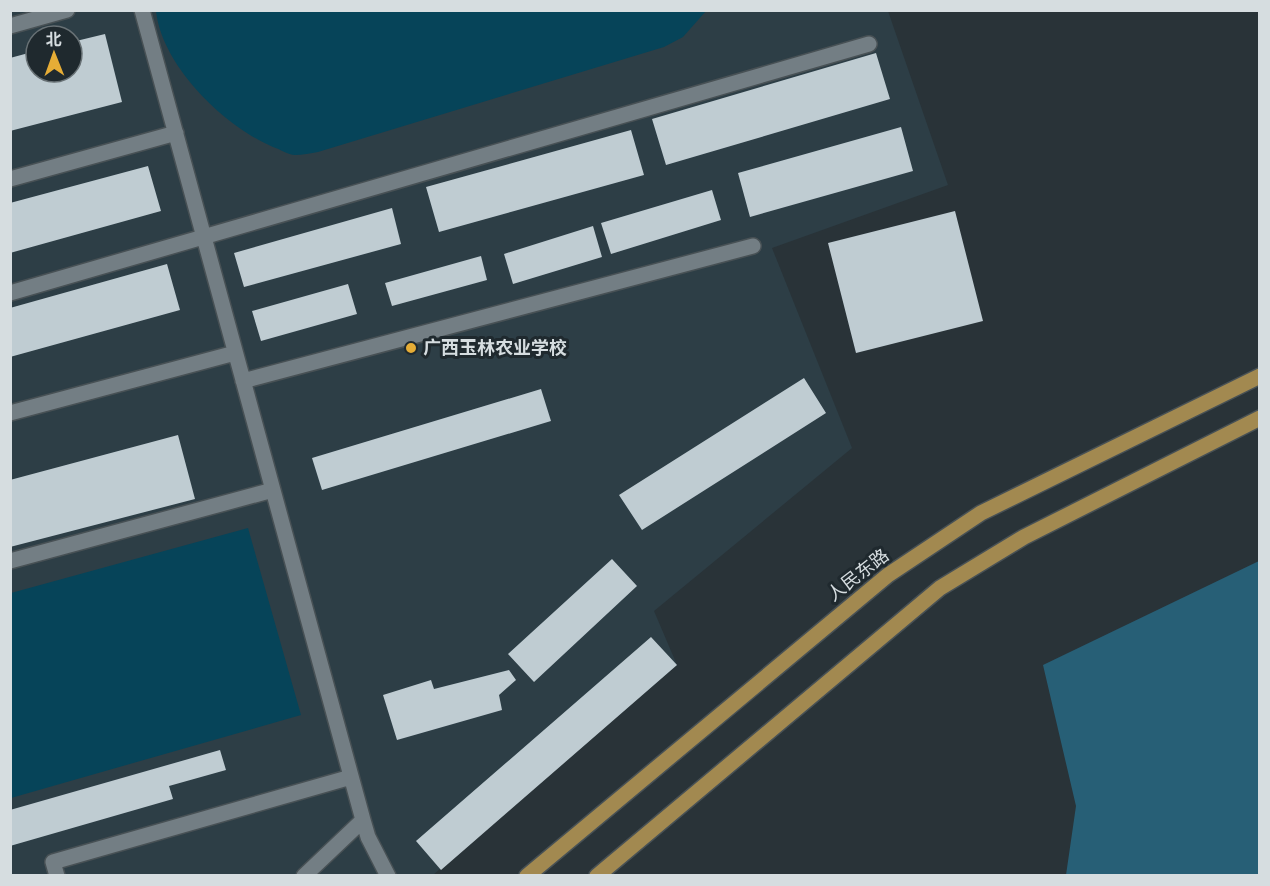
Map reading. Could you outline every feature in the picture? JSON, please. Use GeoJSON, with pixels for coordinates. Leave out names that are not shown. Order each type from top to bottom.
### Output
{"type":"FeatureCollection","features":[{"type":"Feature","properties":{"kind":"main road","name":"人民东路"},"geometry":{"type":"LineString","coordinates":[[527,876],[888,575],[981,513],[1260,376]]}},
{"type":"Feature","properties":{"kind":"main road"},"geometry":{"type":"LineString","coordinates":[[597,876],[940,588],[1024,537],[1260,418]]}},
{"type":"Feature","properties":{"kind":"lane"},"geometry":{"type":"LineString","coordinates":[[10,26],[67,10]]}},
{"type":"Feature","properties":{"kind":"lane"},"geometry":{"type":"LineString","coordinates":[[142,10],[363,820],[368,837],[388,876]]}},
{"type":"Feature","properties":{"kind":"lane"},"geometry":{"type":"LineString","coordinates":[[10,293],[869,44]]}},
{"type":"Feature","properties":{"kind":"lane"},"geometry":{"type":"LineString","coordinates":[[10,179],[176,133]]}},
{"type":"Feature","properties":{"kind":"lane"},"geometry":{"type":"LineString","coordinates":[[243,381],[753,246]]}},
{"type":"Feature","properties":{"kind":"lane"},"geometry":{"type":"LineString","coordinates":[[10,413],[235,353]]}},
{"type":"Feature","properties":{"kind":"lane"},"geometry":{"type":"LineString","coordinates":[[10,561],[273,490]]}},
{"type":"Feature","properties":{"kind":"lane"},"geometry":{"type":"LineString","coordinates":[[57,876],[53,862],[351,777]]}},
{"type":"Feature","properties":{"kind":"lane"},"geometry":{"type":"LineString","coordinates":[[304,876],[363,820]]}},
{"type":"Feature","properties":{"kind":"shaded area"},"geometry":{"type":"Polygon","coordinates":[[[156,10],[706,11],[683,37],[664,47],[318,152],[295,155],[273,147],[235,125],[198,92],[170,52],[161,32],[156,10]]]}},
{"type":"Feature","properties":{"kind":"shaded area","name":"广西玉林农业学校"},"geometry":{"type":"Polygon","coordinates":[[[10,11],[888,11],[948,185],[772,248],[852,448],[654,611],[677,665],[433,875],[11,875],[10,11]]]}},
{"type":"Feature","properties":{"kind":"shaded area"},"geometry":{"type":"Polygon","coordinates":[[[248,528],[301,715],[11,798],[11,593],[248,528]]]}},
{"type":"Feature","properties":{"kind":"shaded area"},"geometry":{"type":"Polygon","coordinates":[[[1259,561],[1259,875],[1066,875],[1076,806],[1043,665],[1259,561]]]}},
{"type":"Feature","properties":{"kind":"building"},"geometry":{"type":"Polygon","coordinates":[[[105,34],[122,102],[10,131],[10,58],[24,54],[24,84],[84,84],[84,39],[105,34]]]}},
{"type":"Feature","properties":{"kind":"building"},"geometry":{"type":"Polygon","coordinates":[[[876,53],[890,99],[666,165],[652,119],[876,53]]]}},
{"type":"Feature","properties":{"kind":"building"},"geometry":{"type":"Polygon","coordinates":[[[901,127],[913,171],[750,217],[738,173],[901,127]]]}},
{"type":"Feature","properties":{"kind":"building"},"geometry":{"type":"Polygon","coordinates":[[[631,130],[644,175],[439,232],[426,187],[631,130]]]}},
{"type":"Feature","properties":{"kind":"building"},"geometry":{"type":"Polygon","coordinates":[[[148,166],[161,211],[10,253],[10,203],[148,166]]]}},
{"type":"Feature","properties":{"kind":"building"},"geometry":{"type":"Polygon","coordinates":[[[712,190],[721,220],[611,254],[601,223],[712,190]]]}},
{"type":"Feature","properties":{"kind":"building"},"geometry":{"type":"Polygon","coordinates":[[[392,208],[401,244],[244,287],[234,253],[392,208]]]}},
{"type":"Feature","properties":{"kind":"building"},"geometry":{"type":"Polygon","coordinates":[[[955,211],[983,321],[856,353],[828,243],[955,211]]]}},
{"type":"Feature","properties":{"kind":"building"},"geometry":{"type":"Polygon","coordinates":[[[593,226],[602,257],[513,284],[504,254],[593,226]]]}},
{"type":"Feature","properties":{"kind":"building"},"geometry":{"type":"Polygon","coordinates":[[[481,256],[487,280],[392,306],[385,283],[481,256]]]}},
{"type":"Feature","properties":{"kind":"building"},"geometry":{"type":"Polygon","coordinates":[[[167,264],[180,310],[10,357],[10,308],[167,264]]]}},
{"type":"Feature","properties":{"kind":"building"},"geometry":{"type":"Polygon","coordinates":[[[348,284],[357,314],[261,341],[252,311],[348,284]]]}},
{"type":"Feature","properties":{"kind":"building"},"geometry":{"type":"Polygon","coordinates":[[[804,378],[826,413],[642,530],[619,495],[804,378]]]}},
{"type":"Feature","properties":{"kind":"building"},"geometry":{"type":"Polygon","coordinates":[[[541,389],[551,421],[322,490],[312,458],[541,389]]]}},
{"type":"Feature","properties":{"kind":"building"},"geometry":{"type":"Polygon","coordinates":[[[178,435],[195,499],[10,547],[10,480],[178,435]]]}},
{"type":"Feature","properties":{"kind":"building"},"geometry":{"type":"Polygon","coordinates":[[[612,559],[637,586],[534,682],[508,654],[612,559]]]}},
{"type":"Feature","properties":{"kind":"building"},"geometry":{"type":"Polygon","coordinates":[[[651,637],[677,665],[441,870],[416,841],[651,637]]]}},
{"type":"Feature","properties":{"kind":"building"},"geometry":{"type":"Polygon","coordinates":[[[509,670],[516,680],[499,695],[502,710],[397,740],[383,695],[431,680],[434,689],[509,670]]]}},
{"type":"Feature","properties":{"kind":"building"},"geometry":{"type":"Polygon","coordinates":[[[220,750],[226,770],[169,786],[173,799],[10,846],[10,810],[220,750]]]}},
{"type":"Feature","properties":{"kind":"place","name":"广西玉林农业学校"},"geometry":{"type":"Point","coordinates":[411,348]}}]}
